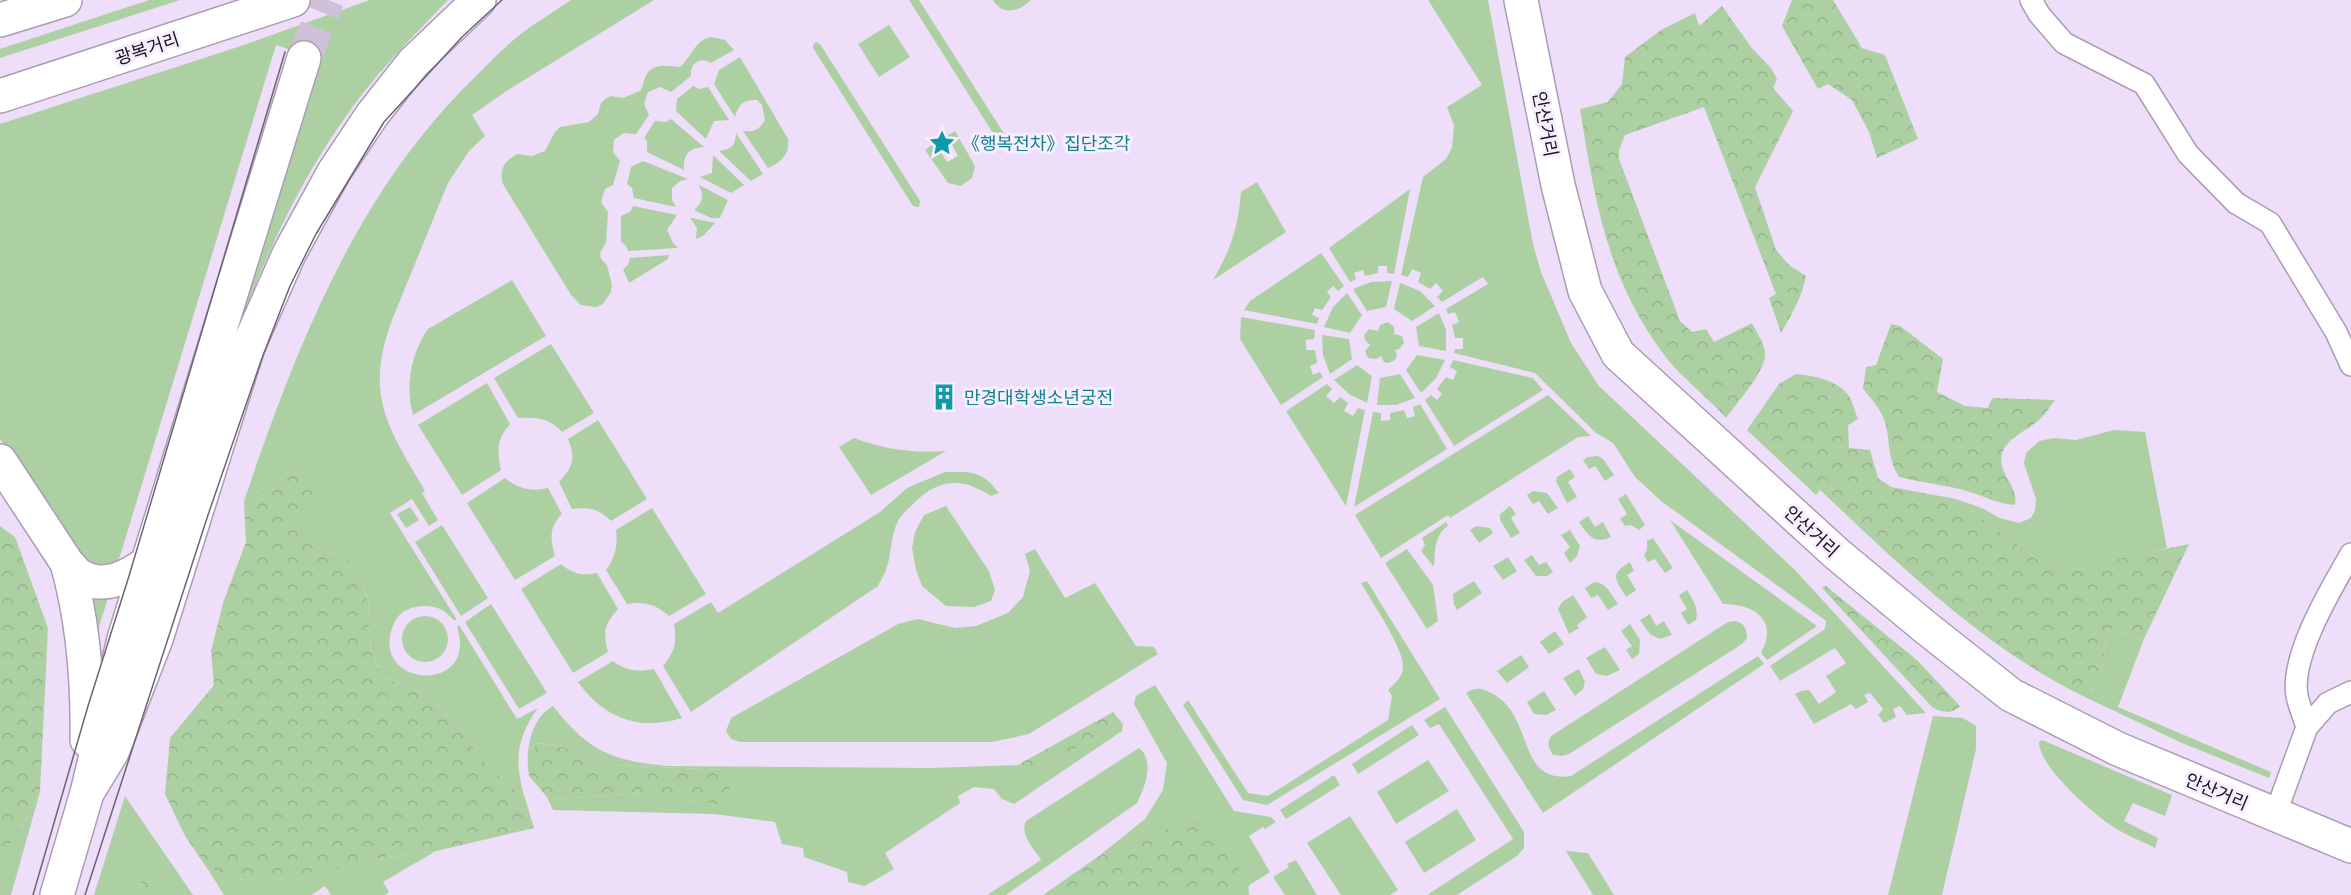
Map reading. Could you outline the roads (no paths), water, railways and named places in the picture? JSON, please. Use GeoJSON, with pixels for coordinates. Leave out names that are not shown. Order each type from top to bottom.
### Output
{"type":"FeatureCollection","features":[{"type":"Feature","properties":{"kind":"main road"},"geometry":{"type":"LineString","coordinates":[[0,20],[64,0]]}},
{"type":"Feature","properties":{"kind":"main road","name":"광복거리"},"geometry":{"type":"LineString","coordinates":[[0,96],[293,0]]}},
{"type":"Feature","properties":{"kind":"main road"},"geometry":{"type":"LineString","coordinates":[[87,793],[112,752],[156,639],[248,347],[289,254],[334,172],[372,115],[413,63],[479,0]]}},
{"type":"Feature","properties":{"kind":"main road","name":"안산거리"},"geometry":{"type":"LineString","coordinates":[[1521,0],[1558,185],[1585,291],[1618,354],[1837,554],[2011,695],[2118,750],[2351,846]]}},
{"type":"Feature","properties":{"kind":"main road"},"geometry":{"type":"LineString","coordinates":[[57,895],[87,793],[124,639],[304,58]]}},
{"type":"Feature","properties":{"kind":"main road"},"geometry":{"type":"LineString","coordinates":[[0,460],[67,563],[80,576],[94,581],[114,581],[129,576],[150,561]]}},
{"type":"Feature","properties":{"kind":"main road"},"geometry":{"type":"LineString","coordinates":[[67,563],[77,599],[88,706],[87,793]]}},
{"type":"Feature","properties":{"kind":"street"},"geometry":{"type":"LineString","coordinates":[[2031,0],[2039,14],[2064,43],[2144,84],[2188,154],[2236,203],[2270,223],[2336,332],[2351,365]]}},
{"type":"Feature","properties":{"kind":"street"},"geometry":{"type":"LineString","coordinates":[[2307,727],[2297,694],[2301,654],[2351,554]]}},
{"type":"Feature","properties":{"kind":"street"},"geometry":{"type":"LineString","coordinates":[[2275,815],[2307,727],[2328,703],[2351,692]]}},
{"type":"Feature","properties":{"kind":"tunnel"},"geometry":{"type":"LineString","coordinates":[[304,58],[328,0]]}},
{"type":"Feature","properties":{"kind":"tram line"},"geometry":{"type":"LineString","coordinates":[[85,895],[208,515],[262,358],[290,286],[316,234],[384,122],[462,37],[502,0]]}},
{"type":"Feature","properties":{"kind":"tram line"},"geometry":{"type":"LineString","coordinates":[[33,895],[285,52]]}},
{"type":"Feature","properties":{"kind":"place","name":"《행복전차》집단조각"},"geometry":{"type":"Point","coordinates":[942,143]}},
{"type":"Feature","properties":{"kind":"place","name":"만경대학생소년궁전"},"geometry":{"type":"Point","coordinates":[944,397]}}]}
